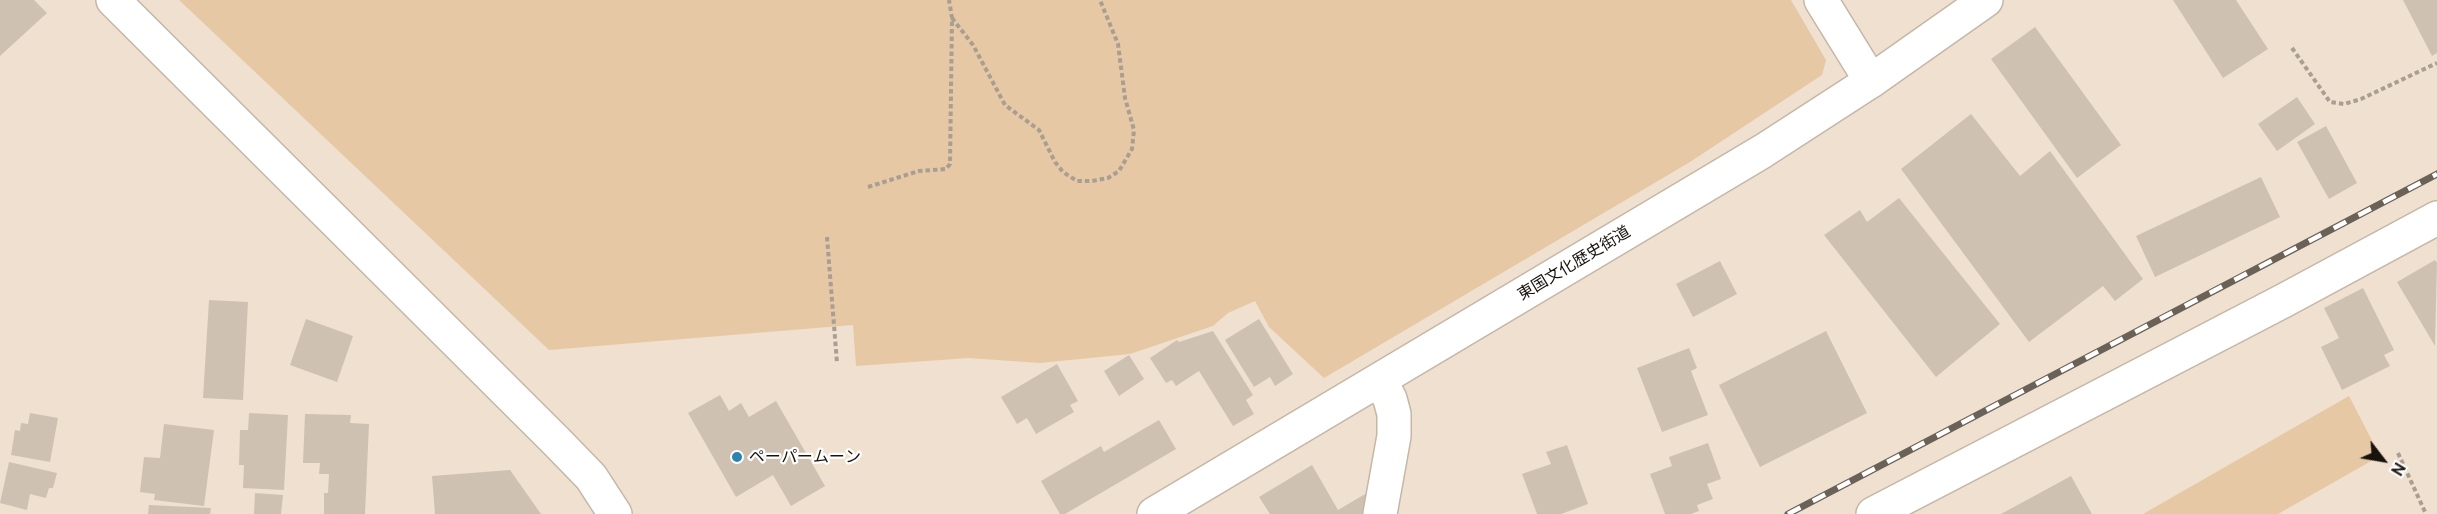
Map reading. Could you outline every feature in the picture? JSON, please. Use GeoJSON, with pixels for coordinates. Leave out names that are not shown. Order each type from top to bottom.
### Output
{"type":"FeatureCollection","features":[{"type":"Feature","properties":{"kind":"main road"},"geometry":{"type":"LineString","coordinates":[[113,0],[591,477],[603,511]]}},
{"type":"Feature","properties":{"kind":"main road"},"geometry":{"type":"LineString","coordinates":[[1821,0],[1871,81]]}},
{"type":"Feature","properties":{"kind":"main road","name":"東国文化歴史街道"},"geometry":{"type":"LineString","coordinates":[[1154,514],[1763,151],[1871,81],[1986,0]]}},
{"type":"Feature","properties":{"kind":"main road"},"geometry":{"type":"LineString","coordinates":[[1873,514],[2283,301],[2437,218]]}},
{"type":"Feature","properties":{"kind":"main road"},"geometry":{"type":"LineString","coordinates":[[1380,380],[1390,399],[1394,414],[1394,436],[1380,514]]}},
{"type":"Feature","properties":{"kind":"path"},"geometry":{"type":"LineString","coordinates":[[868,187],[919,171],[946,170],[950,164],[951,18],[949,0]]}},
{"type":"Feature","properties":{"kind":"path"},"geometry":{"type":"LineString","coordinates":[[951,18],[973,45],[1005,105],[1039,130],[1055,162],[1063,172],[1077,181],[1092,181],[1108,178],[1119,171],[1132,149],[1134,130],[1125,98],[1118,44],[1100,0]]}},
{"type":"Feature","properties":{"kind":"path"},"geometry":{"type":"LineString","coordinates":[[2292,48],[2330,102],[2344,104],[2361,99],[2437,63]]}},
{"type":"Feature","properties":{"kind":"path"},"geometry":{"type":"LineString","coordinates":[[828,237],[837,363]]}},
{"type":"Feature","properties":{"kind":"path"},"geometry":{"type":"LineString","coordinates":[[2398,453],[2426,514]]}},
{"type":"Feature","properties":{"kind":"shaded area"},"geometry":{"type":"Polygon","coordinates":[[[179,0],[1791,0],[1826,60],[1822,75],[1690,162],[1324,378],[1269,327],[1255,301],[1228,313],[1213,326],[1130,354],[1040,363],[968,358],[856,366],[853,325],[549,350],[179,0]]]}},
{"type":"Feature","properties":{"kind":"shaded area"},"geometry":{"type":"Polygon","coordinates":[[[2349,396],[2380,456],[2278,514],[2143,514],[2349,396]]]}},
{"type":"Feature","properties":{"kind":"building"},"geometry":{"type":"Polygon","coordinates":[[[0,0],[34,0],[47,13],[0,56],[0,0]]]}},
{"type":"Feature","properties":{"kind":"building"},"geometry":{"type":"Polygon","coordinates":[[[2173,0],[2236,0],[2268,49],[2223,78],[2173,0]]]}},
{"type":"Feature","properties":{"kind":"building"},"geometry":{"type":"Polygon","coordinates":[[[2403,0],[2437,0],[2437,53],[2432,56],[2403,0]]]}},
{"type":"Feature","properties":{"kind":"building"},"geometry":{"type":"Polygon","coordinates":[[[2035,27],[2121,145],[2077,178],[1991,59],[2035,27]]]}},
{"type":"Feature","properties":{"kind":"building"},"geometry":{"type":"Polygon","coordinates":[[[2297,97],[2315,124],[2277,151],[2258,124],[2297,97]]]}},
{"type":"Feature","properties":{"kind":"building"},"geometry":{"type":"Polygon","coordinates":[[[1971,114],[2020,176],[2050,151],[2143,279],[2115,301],[2103,286],[2029,342],[1901,169],[1971,114]]]}},
{"type":"Feature","properties":{"kind":"building"},"geometry":{"type":"Polygon","coordinates":[[[2326,126],[2357,183],[2329,199],[2297,142],[2326,126]]]}},
{"type":"Feature","properties":{"kind":"building"},"geometry":{"type":"Polygon","coordinates":[[[2261,177],[2280,217],[2155,277],[2136,236],[2261,177]]]}},
{"type":"Feature","properties":{"kind":"building"},"geometry":{"type":"Polygon","coordinates":[[[1899,198],[2000,324],[1936,377],[1824,235],[1860,210],[1867,222],[1899,198]]]}},
{"type":"Feature","properties":{"kind":"building"},"geometry":{"type":"Polygon","coordinates":[[[2435,260],[2437,263],[2435,346],[2397,282],[2435,260]]]}},
{"type":"Feature","properties":{"kind":"building"},"geometry":{"type":"Polygon","coordinates":[[[1720,261],[1737,294],[1693,317],[1676,284],[1720,261]]]}},
{"type":"Feature","properties":{"kind":"building"},"geometry":{"type":"Polygon","coordinates":[[[2363,288],[2394,350],[2384,355],[2390,366],[2342,390],[2321,347],[2339,338],[2324,308],[2363,288]]]}},
{"type":"Feature","properties":{"kind":"building"},"geometry":{"type":"Polygon","coordinates":[[[209,300],[248,302],[243,400],[203,398],[209,300]]]}},
{"type":"Feature","properties":{"kind":"building"},"geometry":{"type":"Polygon","coordinates":[[[306,319],[353,336],[337,382],[290,365],[306,319]]]}},
{"type":"Feature","properties":{"kind":"building"},"geometry":{"type":"Polygon","coordinates":[[[1259,319],[1293,374],[1275,386],[1270,377],[1254,387],[1225,340],[1259,319]]]}},
{"type":"Feature","properties":{"kind":"building"},"geometry":{"type":"Polygon","coordinates":[[[1213,331],[1253,395],[1246,400],[1254,414],[1233,426],[1199,371],[1176,386],[1172,380],[1166,383],[1150,358],[1177,340],[1179,342],[1213,331]]]}},
{"type":"Feature","properties":{"kind":"building"},"geometry":{"type":"Polygon","coordinates":[[[1826,331],[1867,413],[1760,467],[1719,385],[1826,331]]]}},
{"type":"Feature","properties":{"kind":"building"},"geometry":{"type":"Polygon","coordinates":[[[1689,348],[1697,368],[1691,371],[1708,415],[1662,432],[1637,368],[1689,348]]]}},
{"type":"Feature","properties":{"kind":"building"},"geometry":{"type":"Polygon","coordinates":[[[1129,355],[1144,379],[1119,396],[1104,371],[1129,355]]]}},
{"type":"Feature","properties":{"kind":"building"},"geometry":{"type":"Polygon","coordinates":[[[1057,364],[1078,401],[1070,405],[1074,412],[1036,434],[1027,418],[1017,424],[1001,397],[1057,364]]]}},
{"type":"Feature","properties":{"kind":"building"},"geometry":{"type":"Polygon","coordinates":[[[720,395],[729,411],[741,403],[749,417],[776,401],[825,486],[791,506],[773,475],[736,497],[688,413],[720,395]]]}},
{"type":"Feature","properties":{"kind":"building"},"geometry":{"type":"Polygon","coordinates":[[[30,413],[58,418],[50,462],[11,455],[15,430],[20,431],[21,423],[28,424],[30,413]]]}},
{"type":"Feature","properties":{"kind":"building"},"geometry":{"type":"Polygon","coordinates":[[[249,413],[288,415],[284,490],[243,488],[244,465],[239,465],[240,430],[248,430],[249,413]]]}},
{"type":"Feature","properties":{"kind":"building"},"geometry":{"type":"Polygon","coordinates":[[[305,414],[351,415],[350,423],[369,424],[365,514],[324,514],[324,493],[328,493],[329,474],[319,474],[320,463],[303,463],[305,414]]]}},
{"type":"Feature","properties":{"kind":"building"},"geometry":{"type":"Polygon","coordinates":[[[1159,420],[1176,449],[1065,514],[1060,514],[1041,481],[1101,446],[1104,452],[1159,420]]]}},
{"type":"Feature","properties":{"kind":"building"},"geometry":{"type":"Polygon","coordinates":[[[164,424],[214,430],[204,506],[154,500],[155,494],[140,492],[144,457],[160,458],[164,424]]]}},
{"type":"Feature","properties":{"kind":"building"},"geometry":{"type":"Polygon","coordinates":[[[1708,443],[1721,479],[1707,484],[1713,499],[1697,505],[1699,511],[1691,514],[1665,514],[1650,474],[1672,466],[1669,457],[1708,443]]]}},
{"type":"Feature","properties":{"kind":"building"},"geometry":{"type":"Polygon","coordinates":[[[1567,445],[1588,504],[1561,514],[1537,514],[1522,474],[1551,464],[1546,452],[1567,445]]]}},
{"type":"Feature","properties":{"kind":"building"},"geometry":{"type":"Polygon","coordinates":[[[9,462],[57,473],[53,488],[49,488],[46,498],[30,494],[27,510],[0,503],[9,462]]]}},
{"type":"Feature","properties":{"kind":"building"},"geometry":{"type":"Polygon","coordinates":[[[1312,465],[1338,510],[1372,490],[1364,514],[1270,514],[1259,497],[1312,465]]]}},
{"type":"Feature","properties":{"kind":"building"},"geometry":{"type":"Polygon","coordinates":[[[510,470],[541,514],[435,514],[432,476],[510,470]]]}},
{"type":"Feature","properties":{"kind":"building"},"geometry":{"type":"Polygon","coordinates":[[[2071,476],[2092,514],[2001,514],[2071,476]]]}},
{"type":"Feature","properties":{"kind":"building"},"geometry":{"type":"Polygon","coordinates":[[[255,493],[283,495],[281,514],[254,514],[255,493]]]}},
{"type":"Feature","properties":{"kind":"building"},"geometry":{"type":"Polygon","coordinates":[[[149,505],[211,508],[210,514],[148,514],[149,505]]]}},
{"type":"Feature","properties":{"kind":"railway"},"geometry":{"type":"LineString","coordinates":[[1788,514],[2437,174]]}},
{"type":"Feature","properties":{"kind":"place","name":"ペーパームーン"},"geometry":{"type":"Point","coordinates":[737,457]}}]}
